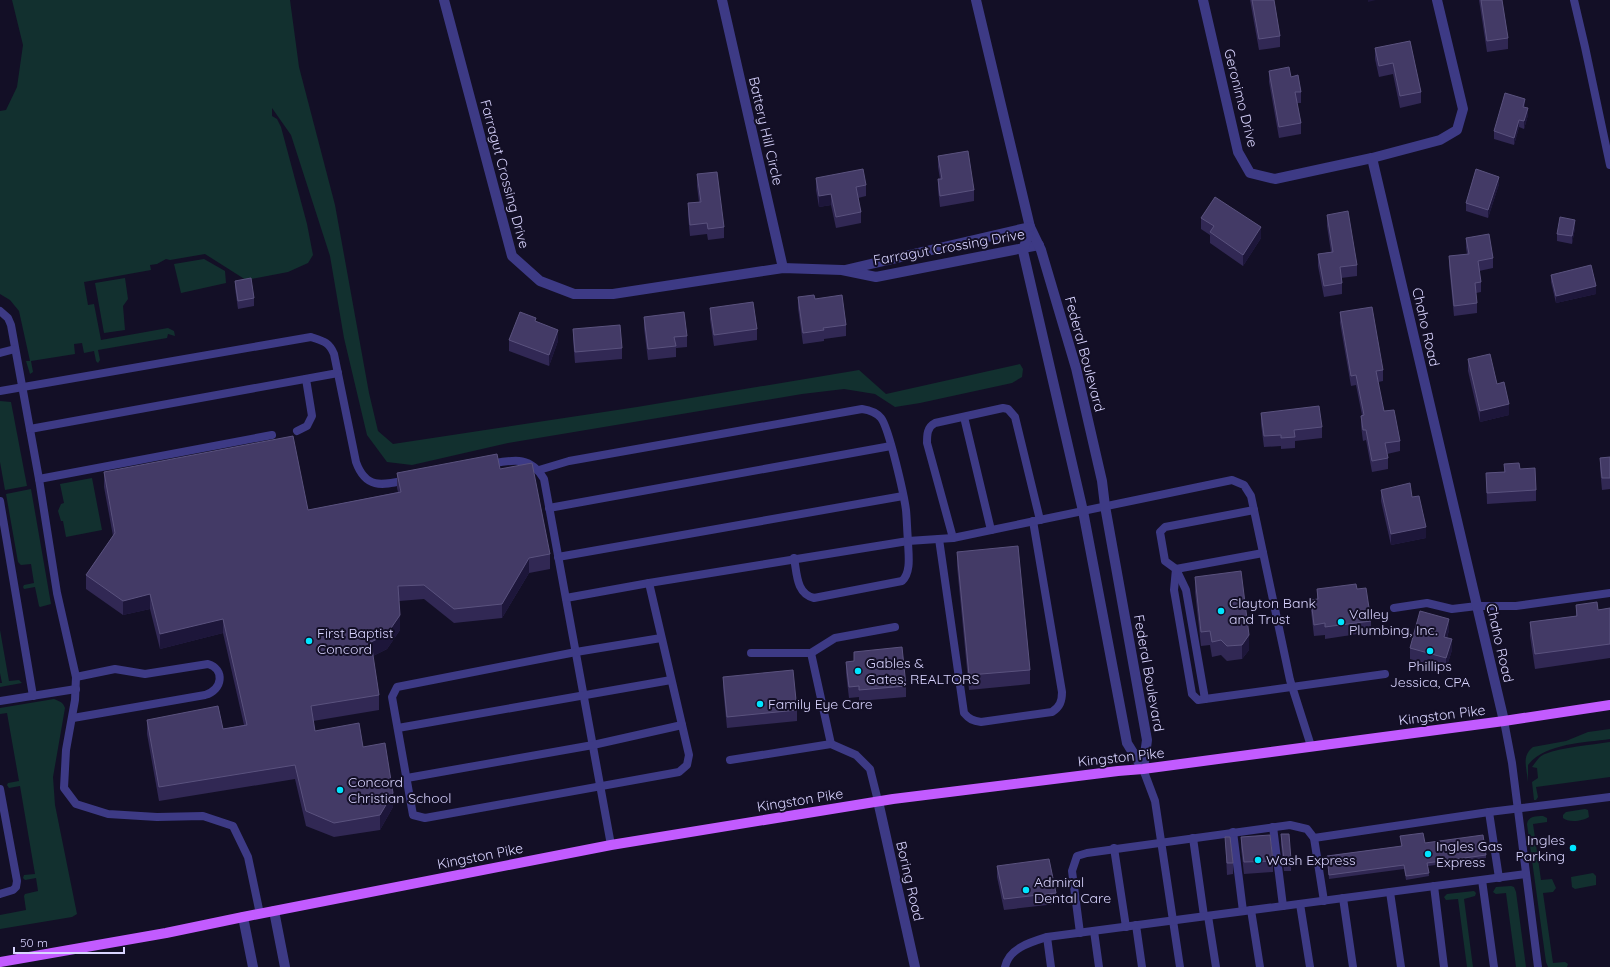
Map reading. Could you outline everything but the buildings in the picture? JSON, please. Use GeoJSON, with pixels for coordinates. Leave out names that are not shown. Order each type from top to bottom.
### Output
{"type":"FeatureCollection","features":[{"type":"Feature","properties":{"kind":"main road","name":"Kingston Pike"},"geometry":{"type":"LineString","coordinates":[[0,962],[166,933],[611,845],[878,801],[1143,769],[1504,721],[1610,705]]}},
{"type":"Feature","properties":{"kind":"street","name":"Farragut Crossing Drive"},"geometry":{"type":"LineString","coordinates":[[444,0],[512,256],[540,281],[574,294],[613,294],[783,268],[842,270],[876,277],[1039,245]]}},
{"type":"Feature","properties":{"kind":"street","name":"Battery Hill Circle"},"geometry":{"type":"LineString","coordinates":[[722,0],[783,268]]}},
{"type":"Feature","properties":{"kind":"street","name":"Federal Boulevard"},"geometry":{"type":"LineString","coordinates":[[976,0],[1030,227],[1039,245],[1076,368],[1102,481],[1105,506],[1147,740],[1143,769]]}},
{"type":"Feature","properties":{"kind":"street","name":"Geronimo Drive"},"geometry":{"type":"LineString","coordinates":[[1203,0],[1238,152],[1250,173],[1275,179],[1372,158]]}},
{"type":"Feature","properties":{"kind":"street"},"geometry":{"type":"LineString","coordinates":[[1372,158],[1440,140],[1457,130],[1463,109],[1437,0]]}},
{"type":"Feature","properties":{"kind":"street","name":"Chaho Road"},"geometry":{"type":"LineString","coordinates":[[1372,158],[1504,721]]}},
{"type":"Feature","properties":{"kind":"street","name":"Farragut Crossing Drive"},"geometry":{"type":"LineString","coordinates":[[842,270],[1030,227]]}},
{"type":"Feature","properties":{"kind":"street","name":"Federal Boulevard"},"geometry":{"type":"LineString","coordinates":[[1030,227],[1023,251],[1083,511],[1127,743],[1143,769]]}},
{"type":"Feature","properties":{"kind":"street"},"geometry":{"type":"LineString","coordinates":[[960,243],[964,260]]}},
{"type":"Feature","properties":{"kind":"street","name":"Boring Road"},"geometry":{"type":"LineString","coordinates":[[878,801],[915,967]]}},
{"type":"Feature","properties":{"kind":"street"},"geometry":{"type":"LineString","coordinates":[[274,911],[285,967]]}},
{"type":"Feature","properties":{"kind":"street"},"geometry":{"type":"LineString","coordinates":[[243,917],[253,967]]}},
{"type":"Feature","properties":{"kind":"lane"},"geometry":{"type":"LineString","coordinates":[[1574,0],[1610,165]]}},
{"type":"Feature","properties":{"kind":"lane"},"geometry":{"type":"LineString","coordinates":[[0,311],[8,318],[11,325],[58,593],[76,678],[73,718],[66,750],[64,788],[76,804],[108,814],[157,817],[203,816],[233,826],[248,856],[260,914]]}},
{"type":"Feature","properties":{"kind":"lane"},"geometry":{"type":"LineString","coordinates":[[0,391],[311,337],[330,345],[334,354],[356,462],[363,477],[377,485],[418,478]]}},
{"type":"Feature","properties":{"kind":"lane"},"geometry":{"type":"LineString","coordinates":[[0,353],[15,349]]}},
{"type":"Feature","properties":{"kind":"lane"},"geometry":{"type":"LineString","coordinates":[[30,429],[338,373]]}},
{"type":"Feature","properties":{"kind":"lane"},"geometry":{"type":"LineString","coordinates":[[297,431],[307,426],[312,416],[306,379]]}},
{"type":"Feature","properties":{"kind":"lane"},"geometry":{"type":"LineString","coordinates":[[939,538],[964,713],[973,721],[981,722],[1052,712],[1057,709],[1060,704],[1062,692],[1036,521],[1015,417],[1008,409],[1003,408],[964,416],[931,425],[927,436],[927,443],[953,538]]}},
{"type":"Feature","properties":{"kind":"lane"},"geometry":{"type":"LineString","coordinates":[[539,470],[569,461],[862,409],[869,410],[880,417],[884,422],[903,496],[906,510],[908,541],[908,566],[905,578],[902,581],[814,598],[808,596],[801,590],[794,558]]}},
{"type":"Feature","properties":{"kind":"lane"},"geometry":{"type":"LineString","coordinates":[[964,416],[991,530]]}},
{"type":"Feature","properties":{"kind":"lane"},"geometry":{"type":"LineString","coordinates":[[39,479],[272,435]]}},
{"type":"Feature","properties":{"kind":"lane"},"geometry":{"type":"LineString","coordinates":[[549,508],[891,446]]}},
{"type":"Feature","properties":{"kind":"lane"},"geometry":{"type":"LineString","coordinates":[[478,466],[507,461],[531,463],[539,470],[544,479],[611,845]]}},
{"type":"Feature","properties":{"kind":"lane"},"geometry":{"type":"LineString","coordinates":[[566,598],[794,558],[908,541],[953,538],[1232,480],[1244,485],[1251,496],[1292,688],[1311,746]]}},
{"type":"Feature","properties":{"kind":"lane"},"geometry":{"type":"LineString","coordinates":[[558,557],[903,496]]}},
{"type":"Feature","properties":{"kind":"lane"},"geometry":{"type":"LineString","coordinates":[[0,501],[33,696]]}},
{"type":"Feature","properties":{"kind":"lane"},"geometry":{"type":"LineString","coordinates":[[1201,700],[1186,590],[1176,569],[1165,561],[1160,532],[1165,527],[1254,510]]}},
{"type":"Feature","properties":{"kind":"lane"},"geometry":{"type":"LineString","coordinates":[[1176,569],[1263,554]]}},
{"type":"Feature","properties":{"kind":"lane"},"geometry":{"type":"LineString","coordinates":[[1176,569],[1174,590],[1192,694],[1201,700],[1384,674]]}},
{"type":"Feature","properties":{"kind":"lane"},"geometry":{"type":"LineString","coordinates":[[649,583],[688,754],[687,765],[684,769],[679,772],[425,818],[413,815],[392,697],[397,687],[576,652],[661,638]]}},
{"type":"Feature","properties":{"kind":"lane"},"geometry":{"type":"LineString","coordinates":[[1394,608],[1427,603],[1452,609],[1477,606],[1516,606],[1610,593]]}},
{"type":"Feature","properties":{"kind":"lane"},"geometry":{"type":"LineString","coordinates":[[751,653],[811,653],[835,638],[895,627]]}},
{"type":"Feature","properties":{"kind":"lane"},"geometry":{"type":"LineString","coordinates":[[811,653],[831,744]]}},
{"type":"Feature","properties":{"kind":"lane"},"geometry":{"type":"LineString","coordinates":[[73,718],[205,695],[217,690],[219,681],[216,669],[213,665],[208,664],[145,674],[115,670],[76,678]]}},
{"type":"Feature","properties":{"kind":"lane"},"geometry":{"type":"LineString","coordinates":[[398,728],[584,697],[671,680]]}},
{"type":"Feature","properties":{"kind":"lane"},"geometry":{"type":"LineString","coordinates":[[0,701],[76,689]]}},
{"type":"Feature","properties":{"kind":"lane"},"geometry":{"type":"LineString","coordinates":[[1504,721],[1518,810],[1538,967]]}},
{"type":"Feature","properties":{"kind":"lane"},"geometry":{"type":"LineString","coordinates":[[407,778],[593,745],[682,725]]}},
{"type":"Feature","properties":{"kind":"lane"},"geometry":{"type":"LineString","coordinates":[[730,760],[831,744],[856,755],[870,769],[878,801]]}},
{"type":"Feature","properties":{"kind":"lane"},"geometry":{"type":"LineString","coordinates":[[1143,769],[1155,801],[1180,967]]}},
{"type":"Feature","properties":{"kind":"lane"},"geometry":{"type":"LineString","coordinates":[[0,789],[17,881],[14,890],[0,894]]}},
{"type":"Feature","properties":{"kind":"lane"},"geometry":{"type":"LineString","coordinates":[[1314,838],[1489,812],[1518,810],[1610,797]]}},
{"type":"Feature","properties":{"kind":"lane"},"geometry":{"type":"LineString","coordinates":[[1489,812],[1499,878]]}},
{"type":"Feature","properties":{"kind":"lane"},"geometry":{"type":"LineString","coordinates":[[1080,933],[1072,871],[1076,856],[1114,848],[1234,832],[1290,825],[1307,829],[1314,838],[1324,901]]}},
{"type":"Feature","properties":{"kind":"lane"},"geometry":{"type":"LineString","coordinates":[[1274,827],[1283,906]]}},
{"type":"Feature","properties":{"kind":"lane"},"geometry":{"type":"LineString","coordinates":[[1234,832],[1247,911],[1260,967]]}},
{"type":"Feature","properties":{"kind":"lane"},"geometry":{"type":"LineString","coordinates":[[1193,838],[1216,967]]}},
{"type":"Feature","properties":{"kind":"lane"},"geometry":{"type":"LineString","coordinates":[[1114,848],[1126,927]]}},
{"type":"Feature","properties":{"kind":"lane"},"geometry":{"type":"LineString","coordinates":[[1005,967],[1007,960],[1022,946],[1047,938],[1526,874]]}},
{"type":"Feature","properties":{"kind":"lane"},"geometry":{"type":"LineString","coordinates":[[1482,880],[1494,967]]}},
{"type":"Feature","properties":{"kind":"lane"},"geometry":{"type":"LineString","coordinates":[[1434,886],[1444,967]]}},
{"type":"Feature","properties":{"kind":"lane"},"geometry":{"type":"LineString","coordinates":[[1390,892],[1401,967]]}},
{"type":"Feature","properties":{"kind":"lane"},"geometry":{"type":"LineString","coordinates":[[1343,898],[1353,967]]}},
{"type":"Feature","properties":{"kind":"lane"},"geometry":{"type":"LineString","coordinates":[[1300,904],[1310,967]]}},
{"type":"Feature","properties":{"kind":"lane"},"geometry":{"type":"LineString","coordinates":[[1136,925],[1142,967]]}},
{"type":"Feature","properties":{"kind":"lane"},"geometry":{"type":"LineString","coordinates":[[1094,931],[1099,967]]}},
{"type":"Feature","properties":{"kind":"lane"},"geometry":{"type":"LineString","coordinates":[[1047,938],[1051,967]]}},
{"type":"Feature","properties":{"kind":"green space"},"geometry":{"type":"Polygon","coordinates":[[[12,0],[290,0],[299,67],[335,205],[369,393],[378,431],[393,444],[637,407],[859,370],[886,394],[1020,364],[1023,369],[1022,377],[1012,383],[895,407],[875,394],[844,389],[802,394],[508,443],[412,465],[387,462],[367,435],[344,338],[330,256],[291,135],[272,108],[272,116],[277,119],[281,127],[307,224],[313,255],[308,263],[288,272],[246,280],[205,254],[170,260],[166,259],[157,264],[150,265],[151,270],[84,282],[88,305],[94,304],[101,340],[168,328],[174,331],[175,336],[168,334],[167,338],[98,350],[100,360],[98,363],[96,361],[94,351],[84,353],[82,343],[74,344],[75,354],[31,361],[33,372],[30,374],[26,361],[30,361],[19,311],[10,300],[0,294],[0,111],[6,110],[17,87],[23,45],[12,0]]]}},
{"type":"Feature","properties":{"kind":"green space"},"geometry":{"type":"Polygon","coordinates":[[[204,259],[225,271],[226,283],[181,293],[174,264],[204,259]]]}},
{"type":"Feature","properties":{"kind":"green space"},"geometry":{"type":"Polygon","coordinates":[[[125,278],[128,299],[123,306],[125,330],[104,333],[95,283],[125,278]]]}},
{"type":"Feature","properties":{"kind":"green space"},"geometry":{"type":"Polygon","coordinates":[[[0,401],[11,402],[27,486],[5,490],[0,462],[0,401]]]}},
{"type":"Feature","properties":{"kind":"green space"},"geometry":{"type":"Polygon","coordinates":[[[92,478],[102,530],[66,537],[63,521],[61,521],[58,511],[61,504],[64,503],[60,484],[92,478]]]}},
{"type":"Feature","properties":{"kind":"green space"},"geometry":{"type":"Polygon","coordinates":[[[31,489],[51,604],[40,607],[35,587],[24,589],[23,587],[24,585],[34,583],[31,564],[21,565],[18,562],[6,494],[31,489]]]}},
{"type":"Feature","properties":{"kind":"green space"},"geometry":{"type":"Polygon","coordinates":[[[0,630],[9,681],[19,680],[22,683],[0,687],[0,683],[2,683],[0,673],[0,630]]]}},
{"type":"Feature","properties":{"kind":"green space"},"geometry":{"type":"Polygon","coordinates":[[[54,699],[62,703],[65,708],[53,777],[55,805],[77,914],[72,917],[0,929],[0,915],[26,910],[25,894],[38,891],[36,878],[25,880],[23,878],[24,875],[35,874],[20,786],[9,788],[7,785],[8,783],[19,781],[7,713],[0,714],[0,708],[54,699]]]}},
{"type":"Feature","properties":{"kind":"green space"},"geometry":{"type":"Polygon","coordinates":[[[1610,729],[1610,739],[1566,745],[1544,752],[1528,765],[1528,782],[1526,759],[1527,754],[1533,747],[1566,741],[1588,732],[1610,729]]]}},
{"type":"Feature","properties":{"kind":"green space"},"geometry":{"type":"Polygon","coordinates":[[[1610,742],[1610,777],[1536,787],[1538,797],[1534,800],[1532,782],[1538,778],[1537,768],[1532,767],[1541,756],[1577,746],[1610,742]]]}},
{"type":"Feature","properties":{"kind":"green space"},"geometry":{"type":"Polygon","coordinates":[[[1585,809],[1588,810],[1589,817],[1587,818],[1568,821],[1563,818],[1563,815],[1566,812],[1585,809]]]}},
{"type":"Feature","properties":{"kind":"green space"},"geometry":{"type":"Polygon","coordinates":[[[1535,816],[1543,816],[1547,818],[1547,822],[1533,824],[1541,880],[1552,879],[1556,888],[1553,892],[1543,893],[1553,963],[1565,962],[1568,964],[1567,967],[1548,967],[1546,962],[1527,824],[1529,819],[1535,816]]]}},
{"type":"Feature","properties":{"kind":"green space"},"geometry":{"type":"Polygon","coordinates":[[[1593,873],[1596,876],[1596,885],[1575,889],[1572,887],[1571,877],[1593,873]]]}},
{"type":"Feature","properties":{"kind":"green space"},"geometry":{"type":"Polygon","coordinates":[[[1496,887],[1514,887],[1516,892],[1526,967],[1516,967],[1506,893],[1496,894],[1493,892],[1496,887]]]}},
{"type":"Feature","properties":{"kind":"green space"},"geometry":{"type":"Polygon","coordinates":[[[1474,891],[1476,893],[1475,896],[1464,899],[1473,967],[1467,967],[1458,899],[1446,900],[1444,897],[1447,894],[1474,891]]]}},
{"type":"Feature","properties":{"kind":"place","name":"Clayton Bank and Trust"},"geometry":{"type":"Point","coordinates":[1221,611]}},
{"type":"Feature","properties":{"kind":"place","name":"Valley Plumbing, Inc."},"geometry":{"type":"Point","coordinates":[1341,622]}},
{"type":"Feature","properties":{"kind":"place","name":"First Baptist Concord"},"geometry":{"type":"Point","coordinates":[309,641]}},
{"type":"Feature","properties":{"kind":"place","name":"Phillips Jessica, CPA"},"geometry":{"type":"Point","coordinates":[1430,651]}},
{"type":"Feature","properties":{"kind":"place","name":"Gables & Gates, REALTORS"},"geometry":{"type":"Point","coordinates":[858,671]}},
{"type":"Feature","properties":{"kind":"place","name":"Family Eye Care"},"geometry":{"type":"Point","coordinates":[760,704]}},
{"type":"Feature","properties":{"kind":"place","name":"Concord Christian School"},"geometry":{"type":"Point","coordinates":[340,790]}},
{"type":"Feature","properties":{"kind":"place","name":"Ingles Parking"},"geometry":{"type":"Point","coordinates":[1573,848]}},
{"type":"Feature","properties":{"kind":"place","name":"Ingles Gas Express"},"geometry":{"type":"Point","coordinates":[1428,854]}},
{"type":"Feature","properties":{"kind":"place","name":"Wash Express"},"geometry":{"type":"Point","coordinates":[1258,860]}},
{"type":"Feature","properties":{"kind":"place","name":"Admiral Dental Care"},"geometry":{"type":"Point","coordinates":[1026,890]}}]}
